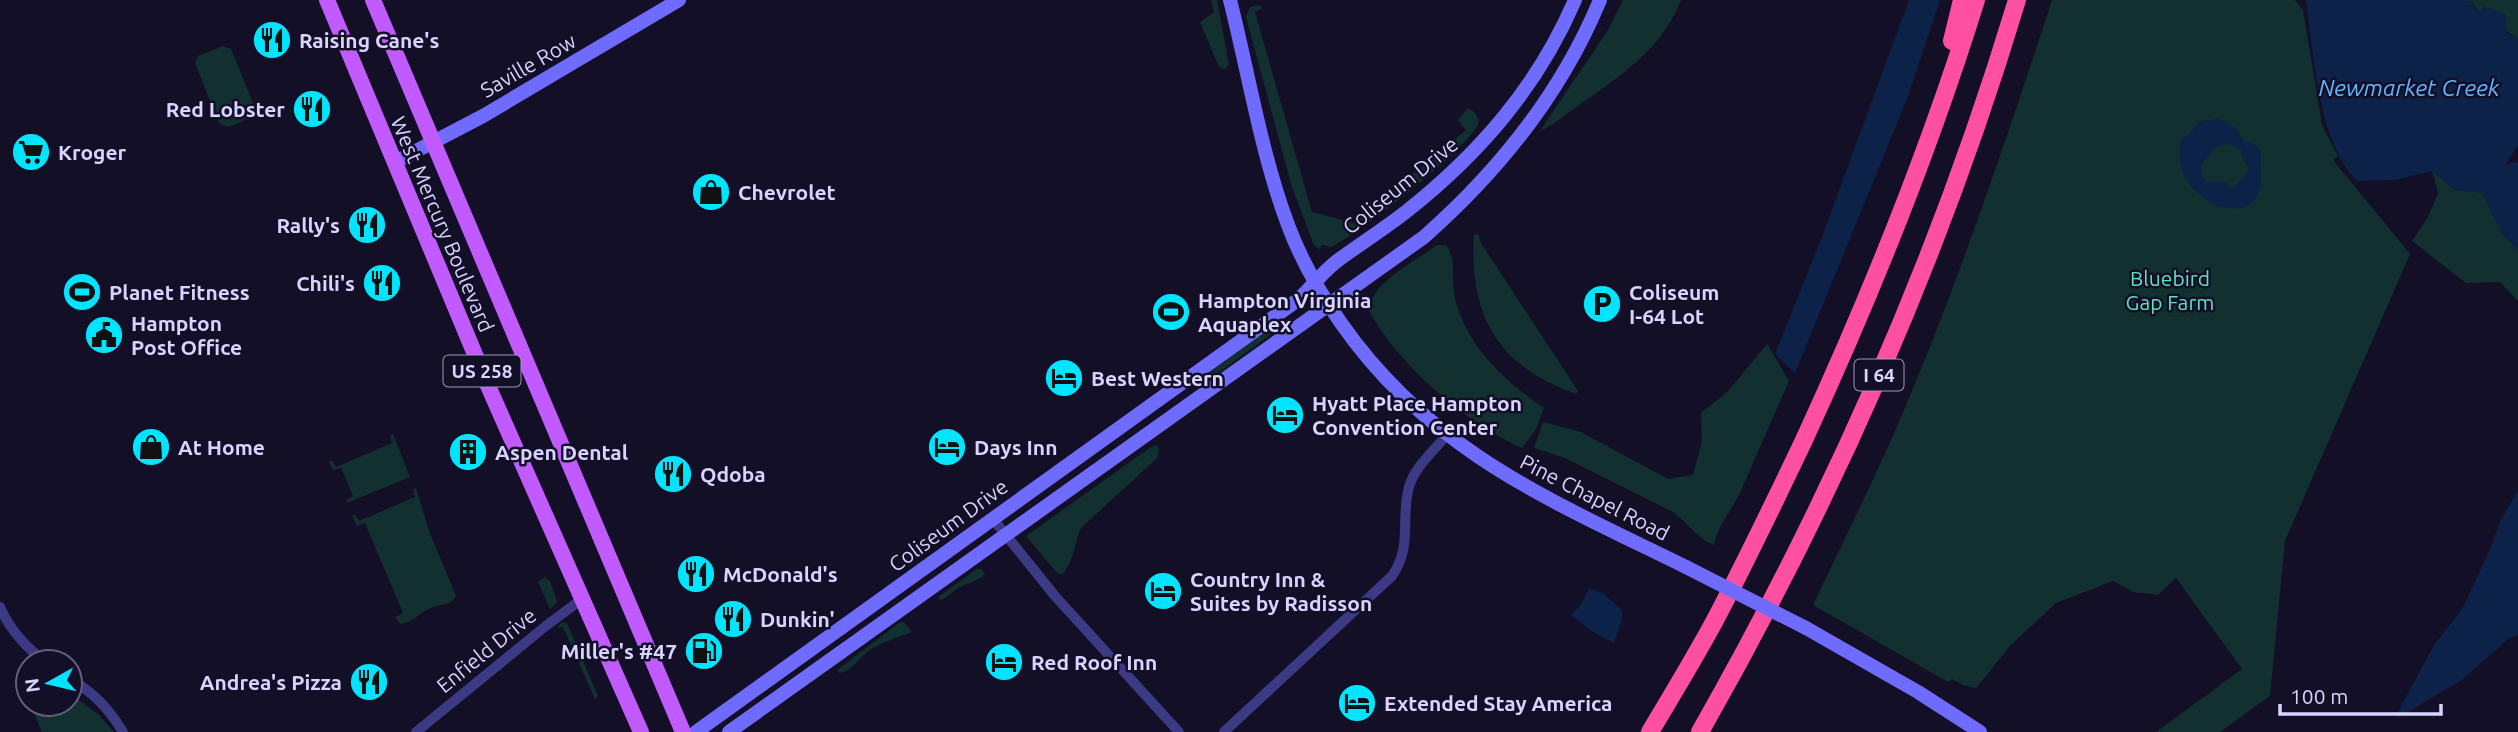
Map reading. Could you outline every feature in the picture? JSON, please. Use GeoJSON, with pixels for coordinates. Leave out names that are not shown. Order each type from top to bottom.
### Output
{"type":"FeatureCollection","features":[{"type":"Feature","properties":{"kind":"highway"},"geometry":{"type":"LineString","coordinates":[[1917,171],[1962,0]]}},
{"type":"Feature","properties":{"kind":"highway","name":"I 64"},"geometry":{"type":"LineString","coordinates":[[1650,732],[1714,621],[1776,500],[1878,275],[1976,0]]}},
{"type":"Feature","properties":{"kind":"highway","name":"I 64"},"geometry":{"type":"LineString","coordinates":[[1700,732],[1814,518],[1895,338],[1947,211],[2017,0]]}},
{"type":"Feature","properties":{"kind":"main road","name":"West Mercury Boulevard"},"geometry":{"type":"LineString","coordinates":[[327,0],[489,388],[641,732]]}},
{"type":"Feature","properties":{"kind":"main road","name":"West Mercury Boulevard"},"geometry":{"type":"LineString","coordinates":[[373,0],[683,732]]}},
{"type":"Feature","properties":{"kind":"street","name":"Saville Row"},"geometry":{"type":"LineString","coordinates":[[395,162],[433,143],[679,0]]}},
{"type":"Feature","properties":{"kind":"street","name":"Pine Chapel Road"},"geometry":{"type":"LineString","coordinates":[[1230,0],[1260,129],[1283,212],[1296,244],[1329,304],[1376,369],[1418,411],[1447,435],[1533,491],[1805,628],[1918,692],[1980,732]]}},
{"type":"Feature","properties":{"kind":"street","name":"Coliseum Drive"},"geometry":{"type":"LineString","coordinates":[[696,732],[1288,307],[1338,261],[1406,212],[1480,146],[1510,111],[1552,47],[1575,0]]}},
{"type":"Feature","properties":{"kind":"street","name":"Coliseum Drive"},"geometry":{"type":"LineString","coordinates":[[729,732],[1424,237],[1499,165],[1535,119],[1563,77],[1600,0]]}},
{"type":"Feature","properties":{"kind":"street"},"geometry":{"type":"LineString","coordinates":[[1224,732],[1392,576],[1404,552],[1406,498],[1411,481],[1447,435]]}},
{"type":"Feature","properties":{"kind":"street"},"geometry":{"type":"LineString","coordinates":[[993,519],[1055,596],[1179,732]]}},
{"type":"Feature","properties":{"kind":"street","name":"Enfield Drive"},"geometry":{"type":"LineString","coordinates":[[416,732],[582,599]]}},
{"type":"Feature","properties":{"kind":"street"},"geometry":{"type":"LineString","coordinates":[[0,607],[7,624],[28,648]]}},
{"type":"Feature","properties":{"kind":"street"},"geometry":{"type":"LineString","coordinates":[[84,688],[112,713],[123,732]]}},
{"type":"Feature","properties":{"kind":"green space"},"geometry":{"type":"Polygon","coordinates":[[[1211,0],[1217,0],[1229,65],[1225,69],[1219,67],[1200,22],[1214,12],[1211,0]]]}},
{"type":"Feature","properties":{"kind":"green space"},"geometry":{"type":"Polygon","coordinates":[[[1623,0],[1681,0],[1658,40],[1626,71],[1540,131],[1608,30],[1623,0]]]}},
{"type":"Feature","properties":{"kind":"green space","name":"Bluebird Gap Farm"},"geometry":{"type":"Polygon","coordinates":[[[2052,0],[2295,0],[2303,10],[2322,125],[2338,156],[2333,160],[2410,254],[2285,541],[2270,696],[2220,732],[2156,732],[2242,669],[2176,578],[2158,595],[2133,592],[2113,581],[2056,603],[2011,645],[1976,688],[1952,679],[1948,682],[1813,605],[1915,384],[1997,166],[2052,0]]]}},
{"type":"Feature","properties":{"kind":"green space"},"geometry":{"type":"Polygon","coordinates":[[[2459,0],[2518,0],[2518,39],[2480,13],[2472,2],[2459,0]]]}},
{"type":"Feature","properties":{"kind":"green space"},"geometry":{"type":"Polygon","coordinates":[[[1260,5],[1262,8],[1255,12],[1312,212],[1354,223],[1466,130],[1458,120],[1468,108],[1475,113],[1479,121],[1473,132],[1438,167],[1364,226],[1331,247],[1322,245],[1319,250],[1313,243],[1291,184],[1246,17],[1250,7],[1260,5]]]}},
{"type":"Feature","properties":{"kind":"green space"},"geometry":{"type":"Polygon","coordinates":[[[223,46],[231,49],[256,110],[253,117],[228,127],[219,123],[195,63],[198,56],[223,46]]]}},
{"type":"Feature","properties":{"kind":"green space"},"geometry":{"type":"Polygon","coordinates":[[[2432,171],[2455,190],[2483,193],[2502,233],[2518,250],[2518,301],[2500,282],[2466,283],[2412,241],[2427,219],[2438,193],[2432,171]]]}},
{"type":"Feature","properties":{"kind":"green space"},"geometry":{"type":"Polygon","coordinates":[[[1478,234],[1481,243],[1578,391],[1576,394],[1526,369],[1508,353],[1494,335],[1477,290],[1474,235],[1478,234]]]}},
{"type":"Feature","properties":{"kind":"green space"},"geometry":{"type":"Polygon","coordinates":[[[1437,245],[1446,245],[1449,251],[1453,262],[1454,292],[1459,310],[1475,344],[1514,386],[1544,408],[1536,429],[1522,448],[1478,423],[1434,390],[1397,351],[1368,309],[1378,289],[1387,280],[1437,245]]]}},
{"type":"Feature","properties":{"kind":"green space"},"geometry":{"type":"Polygon","coordinates":[[[1296,316],[1209,380],[1205,376],[1261,334],[1296,316]]]}},
{"type":"Feature","properties":{"kind":"green space"},"geometry":{"type":"Polygon","coordinates":[[[1767,344],[1789,381],[1739,495],[1718,531],[1714,545],[1671,511],[1565,458],[1534,448],[1543,422],[1581,432],[1668,479],[1693,475],[1702,441],[1701,413],[1728,391],[1767,344]]]}},
{"type":"Feature","properties":{"kind":"green space"},"geometry":{"type":"Polygon","coordinates":[[[393,434],[410,477],[347,503],[346,500],[353,496],[341,468],[333,470],[329,461],[332,460],[336,467],[392,443],[390,436],[393,434]]]}},
{"type":"Feature","properties":{"kind":"green space"},"geometry":{"type":"Polygon","coordinates":[[[1157,445],[1157,458],[1081,528],[1069,563],[1063,574],[1058,574],[1026,536],[1157,445]]]}},
{"type":"Feature","properties":{"kind":"green space"},"geometry":{"type":"Polygon","coordinates":[[[416,488],[429,531],[456,596],[448,603],[431,608],[400,624],[395,617],[403,613],[365,523],[357,526],[352,516],[355,514],[359,521],[415,497],[413,490],[416,488]]]}},
{"type":"Feature","properties":{"kind":"green space"},"geometry":{"type":"Polygon","coordinates":[[[977,569],[981,569],[985,574],[941,600],[938,597],[942,594],[977,569]]]}},
{"type":"Feature","properties":{"kind":"green space"},"geometry":{"type":"Polygon","coordinates":[[[545,577],[550,581],[557,602],[550,609],[538,582],[545,577]]]}},
{"type":"Feature","properties":{"kind":"green space"},"geometry":{"type":"Polygon","coordinates":[[[562,622],[567,623],[598,696],[595,699],[563,627],[557,628],[562,622]]]}},
{"type":"Feature","properties":{"kind":"green space"},"geometry":{"type":"Polygon","coordinates":[[[904,622],[912,632],[875,647],[839,673],[837,670],[904,622]]]}},
{"type":"Feature","properties":{"kind":"green space"},"geometry":{"type":"Polygon","coordinates":[[[84,704],[114,732],[42,732],[36,718],[84,718],[84,704]]]}},
{"type":"Feature","properties":{"kind":"water"},"geometry":{"type":"Polygon","coordinates":[[[1909,0],[1940,0],[1907,99],[1795,373],[1775,354],[1823,234],[1909,0]]]}},
{"type":"Feature","properties":{"kind":"water","name":"Newmarket Creek"},"geometry":{"type":"Polygon","coordinates":[[[2306,0],[2459,0],[2472,2],[2480,13],[2484,6],[2506,15],[2505,32],[2518,39],[2518,145],[2506,164],[2518,162],[2518,250],[2502,233],[2482,193],[2455,190],[2432,171],[2395,180],[2358,181],[2345,166],[2334,146],[2326,122],[2315,70],[2306,0]]]}},
{"type":"Feature","properties":{"kind":"water"},"geometry":{"type":"Polygon","coordinates":[[[2218,118],[2235,127],[2244,140],[2253,143],[2261,151],[2261,186],[2252,202],[2240,208],[2225,208],[2210,202],[2196,191],[2185,176],[2180,158],[2182,138],[2190,134],[2198,122],[2218,118]],[[2230,144],[2216,147],[2201,166],[2206,182],[2228,182],[2230,188],[2234,188],[2249,168],[2242,158],[2241,150],[2230,144]]]}},
{"type":"Feature","properties":{"kind":"water"},"geometry":{"type":"Polygon","coordinates":[[[2518,491],[2518,635],[2508,639],[2462,680],[2396,719],[2434,645],[2462,609],[2501,519],[2518,491]]]}},
{"type":"Feature","properties":{"kind":"water"},"geometry":{"type":"Polygon","coordinates":[[[1589,588],[1603,593],[1622,610],[1622,619],[1614,643],[1593,632],[1571,615],[1581,604],[1589,588]]]}},
{"type":"Feature","properties":{"kind":"place","name":"Raising Cane's"},"geometry":{"type":"Point","coordinates":[272,40]}},
{"type":"Feature","properties":{"kind":"place","name":"Red Lobster"},"geometry":{"type":"Point","coordinates":[312,109]}},
{"type":"Feature","properties":{"kind":"place","name":"Kroger"},"geometry":{"type":"Point","coordinates":[31,152]}},
{"type":"Feature","properties":{"kind":"place","name":"Chevrolet"},"geometry":{"type":"Point","coordinates":[711,192]}},
{"type":"Feature","properties":{"kind":"place","name":"Rally's"},"geometry":{"type":"Point","coordinates":[367,225]}},
{"type":"Feature","properties":{"kind":"place","name":"Chili's"},"geometry":{"type":"Point","coordinates":[382,283]}},
{"type":"Feature","properties":{"kind":"place","name":"Planet Fitness"},"geometry":{"type":"Point","coordinates":[82,292]}},
{"type":"Feature","properties":{"kind":"place","name":"Coliseum I-64 Lot"},"geometry":{"type":"Point","coordinates":[1602,304]}},
{"type":"Feature","properties":{"kind":"place","name":"Hampton Virginia Aquaplex"},"geometry":{"type":"Point","coordinates":[1171,312]}},
{"type":"Feature","properties":{"kind":"place","name":"Hampton Post Office"},"geometry":{"type":"Point","coordinates":[104,335]}},
{"type":"Feature","properties":{"kind":"place","name":"Best Western"},"geometry":{"type":"Point","coordinates":[1064,378]}},
{"type":"Feature","properties":{"kind":"place","name":"Hyatt Place Hampton Convention Center"},"geometry":{"type":"Point","coordinates":[1285,415]}},
{"type":"Feature","properties":{"kind":"place","name":"At Home"},"geometry":{"type":"Point","coordinates":[151,447]}},
{"type":"Feature","properties":{"kind":"place","name":"Days Inn"},"geometry":{"type":"Point","coordinates":[947,447]}},
{"type":"Feature","properties":{"kind":"place","name":"Aspen Dental"},"geometry":{"type":"Point","coordinates":[468,452]}},
{"type":"Feature","properties":{"kind":"place","name":"Qdoba"},"geometry":{"type":"Point","coordinates":[673,474]}},
{"type":"Feature","properties":{"kind":"place","name":"McDonald's"},"geometry":{"type":"Point","coordinates":[696,574]}},
{"type":"Feature","properties":{"kind":"place","name":"Country Inn & Suites by Radisson"},"geometry":{"type":"Point","coordinates":[1163,591]}},
{"type":"Feature","properties":{"kind":"place","name":"Dunkin'"},"geometry":{"type":"Point","coordinates":[733,619]}},
{"type":"Feature","properties":{"kind":"place","name":"Miller's #47"},"geometry":{"type":"Point","coordinates":[704,651]}},
{"type":"Feature","properties":{"kind":"place","name":"Red Roof Inn"},"geometry":{"type":"Point","coordinates":[1004,662]}},
{"type":"Feature","properties":{"kind":"place","name":"Andrea's Pizza"},"geometry":{"type":"Point","coordinates":[369,682]}},
{"type":"Feature","properties":{"kind":"place","name":"Extended Stay America"},"geometry":{"type":"Point","coordinates":[1357,703]}}]}
